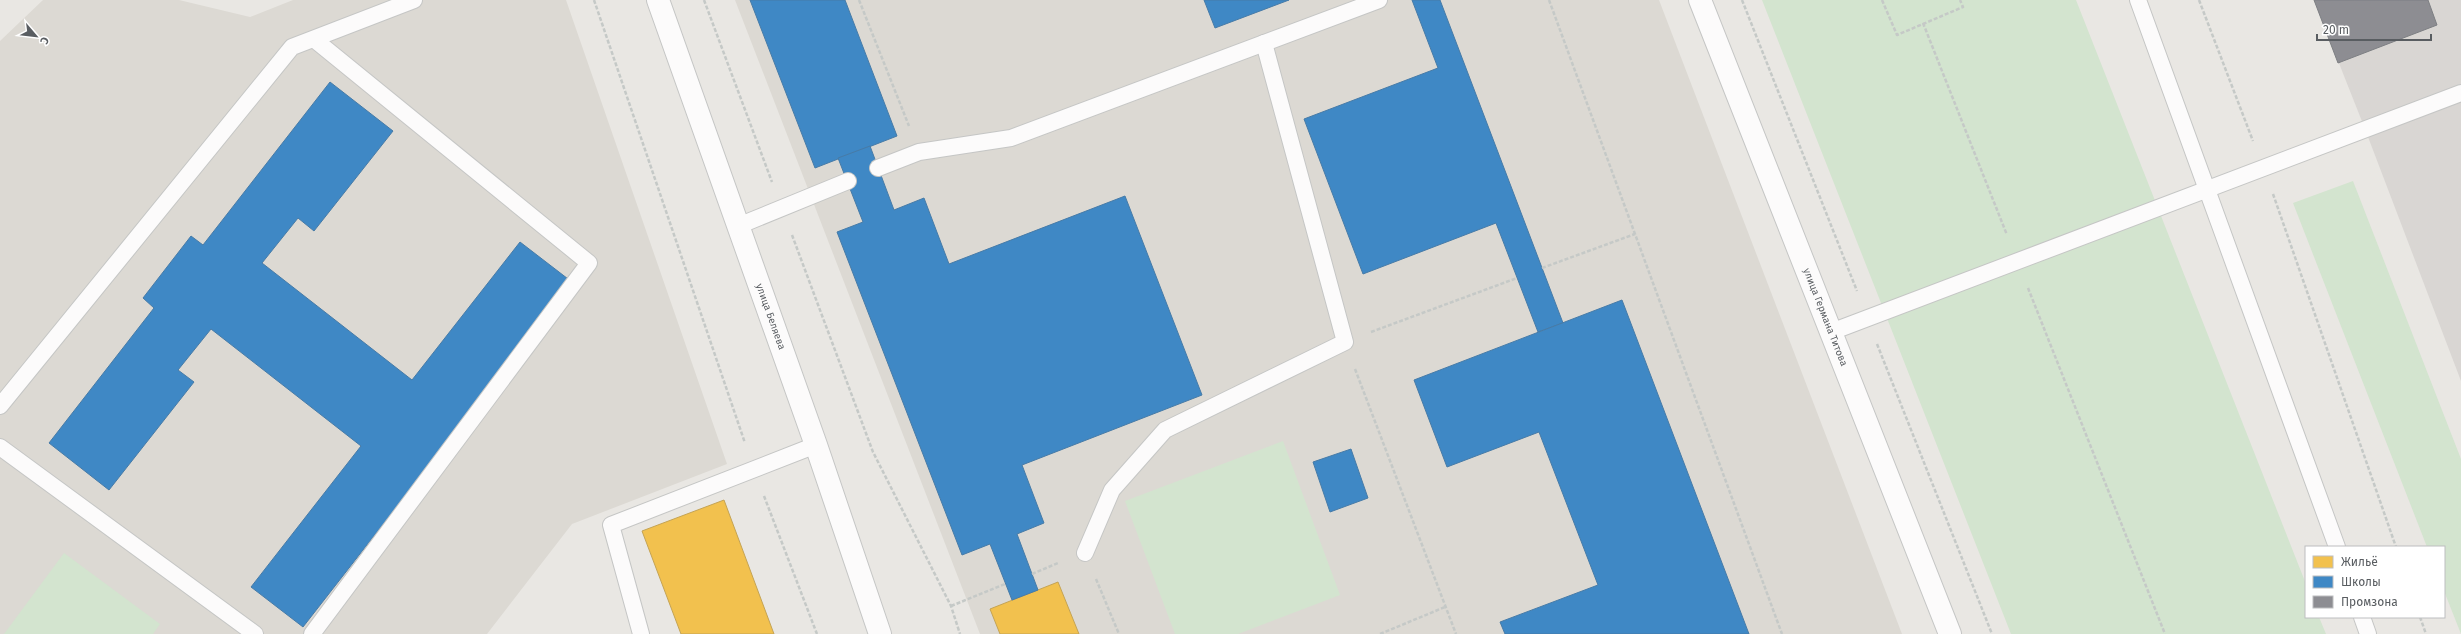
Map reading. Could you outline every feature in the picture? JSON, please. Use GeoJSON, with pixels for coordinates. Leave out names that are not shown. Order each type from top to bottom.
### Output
{"type":"FeatureCollection","features":[{"type":"Feature","properties":{"kind":"main road","name":"улица Беляева"},"geometry":{"type":"LineString","coordinates":[[658,0],[816,444],[880,634]]}},
{"type":"Feature","properties":{"kind":"main road","name":"улица Германа Титова"},"geometry":{"type":"LineString","coordinates":[[1700,0],[1950,634]]}},
{"type":"Feature","properties":{"kind":"lane"},"geometry":{"type":"LineString","coordinates":[[0,406],[292,48],[414,0]]}},
{"type":"Feature","properties":{"kind":"lane"},"geometry":{"type":"LineString","coordinates":[[878,168],[919,152],[1011,138],[1379,0]]}},
{"type":"Feature","properties":{"kind":"lane"},"geometry":{"type":"LineString","coordinates":[[2138,0],[2336,546]]}},
{"type":"Feature","properties":{"kind":"lane"},"geometry":{"type":"LineString","coordinates":[[312,634],[590,264],[315,40]]}},
{"type":"Feature","properties":{"kind":"lane"},"geometry":{"type":"LineString","coordinates":[[1085,553],[1112,490],[1165,430],[1345,342],[1264,43]]}},
{"type":"Feature","properties":{"kind":"lane"},"geometry":{"type":"LineString","coordinates":[[1831,332],[2461,93]]}},
{"type":"Feature","properties":{"kind":"lane"},"geometry":{"type":"LineString","coordinates":[[738,226],[848,181]]}},
{"type":"Feature","properties":{"kind":"lane"},"geometry":{"type":"LineString","coordinates":[[641,634],[611,525],[816,444]]}},
{"type":"Feature","properties":{"kind":"lane"},"geometry":{"type":"LineString","coordinates":[[0,447],[255,634]]}},
{"type":"Feature","properties":{"kind":"lane"},"geometry":{"type":"LineString","coordinates":[[2362,618],[2368,634]]}},
{"type":"Feature","properties":{"kind":"path"},"geometry":{"type":"LineString","coordinates":[[594,0],[753,468],[817,634]]}},
{"type":"Feature","properties":{"kind":"path"},"geometry":{"type":"LineString","coordinates":[[704,0],[872,452],[951,606],[960,634]]}},
{"type":"Feature","properties":{"kind":"path"},"geometry":{"type":"LineString","coordinates":[[859,0],[919,152]]}},
{"type":"Feature","properties":{"kind":"path"},"geometry":{"type":"LineString","coordinates":[[1549,0],[1782,634]]}},
{"type":"Feature","properties":{"kind":"path"},"geometry":{"type":"LineString","coordinates":[[1882,0],[1897,35],[1963,7],[1960,0]]}},
{"type":"Feature","properties":{"kind":"path"},"geometry":{"type":"LineString","coordinates":[[2199,0],[2264,168],[2396,546]]}},
{"type":"Feature","properties":{"kind":"path"},"geometry":{"type":"LineString","coordinates":[[1923,23],[2166,634]]}},
{"type":"Feature","properties":{"kind":"path"},"geometry":{"type":"LineString","coordinates":[[1542,268],[1635,234]]}},
{"type":"Feature","properties":{"kind":"path"},"geometry":{"type":"LineString","coordinates":[[1456,634],[1444,607],[1345,342],[1517,278]]}},
{"type":"Feature","properties":{"kind":"path"},"geometry":{"type":"LineString","coordinates":[[1085,553],[1119,634]]}},
{"type":"Feature","properties":{"kind":"path"},"geometry":{"type":"LineString","coordinates":[[951,606],[1005,584]]}},
{"type":"Feature","properties":{"kind":"path"},"geometry":{"type":"LineString","coordinates":[[1380,634],[1444,607]]}},
{"type":"Feature","properties":{"kind":"path"},"geometry":{"type":"LineString","coordinates":[[2420,618],[2426,634]]}},
{"type":"Feature","properties":{"kind":"shaded area"},"geometry":{"type":"Polygon","coordinates":[[[43,0],[179,0],[250,17],[293,0],[566,0],[727,464],[572,524],[487,634],[0,634],[0,41],[43,0]]]}},
{"type":"Feature","properties":{"kind":"shaded area"},"geometry":{"type":"Polygon","coordinates":[[[735,0],[1659,0],[1902,634],[980,634],[735,0]]]}},
{"type":"Feature","properties":{"kind":"shaded area"},"geometry":{"type":"Polygon","coordinates":[[[2314,0],[2461,0],[2461,381],[2365,129],[2314,0]]]}},
{"type":"Feature","properties":{"kind":"green space"},"geometry":{"type":"Polygon","coordinates":[[[1762,0],[2076,0],[2305,581],[2305,618],[2319,618],[2326,634],[2011,634],[1762,0]]]}},
{"type":"Feature","properties":{"kind":"green space"},"geometry":{"type":"Polygon","coordinates":[[[2353,181],[2461,459],[2461,634],[2445,594],[2445,546],[2427,546],[2293,203],[2353,181]]]}},
{"type":"Feature","properties":{"kind":"green space"},"geometry":{"type":"Polygon","coordinates":[[[1283,441],[1340,595],[1238,634],[1175,634],[1125,501],[1283,441]]]}},
{"type":"Feature","properties":{"kind":"green space"},"geometry":{"type":"Polygon","coordinates":[[[64,553],[160,624],[153,634],[4,634],[64,553]]]}},
{"type":"Feature","properties":{"kind":"building: Жильё"},"geometry":{"type":"Polygon","coordinates":[[[724,500],[774,634],[681,634],[642,531],[724,500]]]}},
{"type":"Feature","properties":{"kind":"building: Жильё"},"geometry":{"type":"Polygon","coordinates":[[[1058,582],[1079,634],[1000,634],[990,609],[1058,582]]]}},
{"type":"Feature","properties":{"kind":"building: Школы"},"geometry":{"type":"Polygon","coordinates":[[[750,0],[845,0],[897,136],[815,168],[750,0]]]}},
{"type":"Feature","properties":{"kind":"building: Школы"},"geometry":{"type":"Polygon","coordinates":[[[1204,0],[1289,0],[1215,28],[1204,0]]]}},
{"type":"Feature","properties":{"kind":"building: Школы"},"geometry":{"type":"Polygon","coordinates":[[[1412,0],[1440,0],[1563,323],[1538,332],[1496,223],[1363,274],[1304,119],[1438,68],[1412,0]]]}},
{"type":"Feature","properties":{"kind":"building: Школы"},"geometry":{"type":"Polygon","coordinates":[[[330,82],[393,131],[314,231],[298,218],[262,263],[412,380],[520,242],[572,282],[303,627],[251,587],[361,446],[211,329],[178,370],[194,382],[109,490],[49,443],[154,308],[143,298],[191,236],[203,245],[330,82]]]}},
{"type":"Feature","properties":{"kind":"building: Школы"},"geometry":{"type":"Polygon","coordinates":[[[870,146],[894,210],[924,198],[949,264],[1125,196],[1202,395],[1022,465],[1044,523],[1017,534],[1038,590],[1012,600],[990,544],[962,555],[837,232],[863,222],[838,158],[870,146]]]}},
{"type":"Feature","properties":{"kind":"building: Школы"},"geometry":{"type":"Polygon","coordinates":[[[1622,300],[1749,634],[1505,634],[1500,622],[1598,585],[1539,432],[1447,467],[1414,380],[1622,300]]]}},
{"type":"Feature","properties":{"kind":"building: Школы"},"geometry":{"type":"Polygon","coordinates":[[[1351,449],[1368,498],[1330,512],[1313,462],[1351,449]]]}},
{"type":"Feature","properties":{"kind":"building: Промзона"},"geometry":{"type":"Polygon","coordinates":[[[2314,0],[2428,0],[2437,25],[2338,63],[2314,0]]]}}]}
